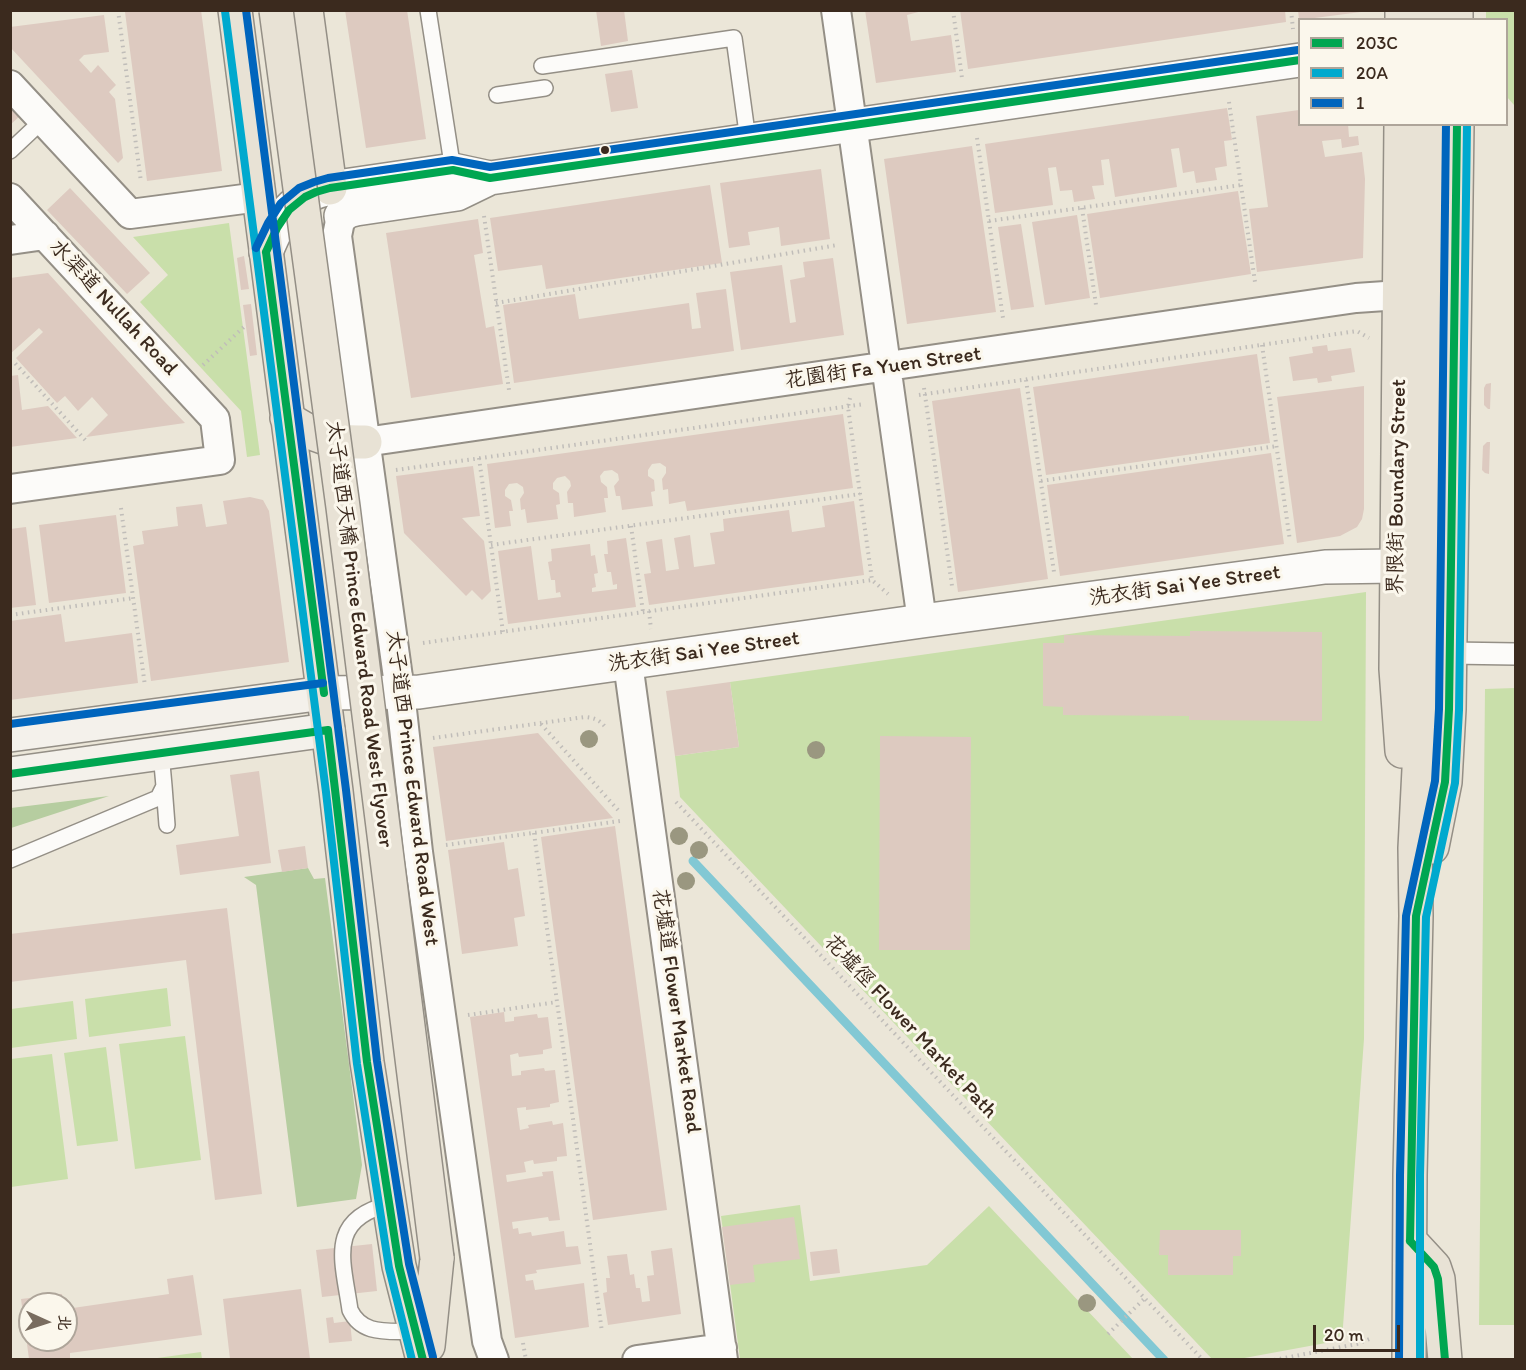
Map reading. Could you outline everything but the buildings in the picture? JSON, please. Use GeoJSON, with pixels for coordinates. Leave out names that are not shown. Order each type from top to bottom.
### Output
{"type":"FeatureCollection","features":[{"type":"Feature","properties":{"kind":"main road"},"geometry":{"type":"LineString","coordinates":[[235,10],[324,693],[368,1062],[399,1266],[421,1350]]}},
{"type":"Feature","properties":{"kind":"main road","name":"太子道西天橋 Prince Edward Road West Flyover"},"geometry":{"type":"LineString","coordinates":[[276,10],[346,530],[437,1258],[429,1341],[421,1350]]}},
{"type":"Feature","properties":{"kind":"main road"},"geometry":{"type":"LineString","coordinates":[[306,10],[336,202]]}},
{"type":"Feature","properties":{"kind":"main road","name":"界限街 Boundary Street"},"geometry":{"type":"LineString","coordinates":[[1401,126],[1400,295],[1410,566],[1422,710],[1415,848],[1409,1359]]}},
{"type":"Feature","properties":{"kind":"main road"},"geometry":{"type":"LineString","coordinates":[[1410,566],[1427,126]]}},
{"type":"Feature","properties":{"kind":"main road","name":"界限街 Boundary Street"},"geometry":{"type":"LineString","coordinates":[[1416,916],[1445,782],[1450,653],[1456,126]]}},
{"type":"Feature","properties":{"kind":"main road"},"geometry":{"type":"LineString","coordinates":[[287,418],[305,431],[326,439],[348,443],[366,442]]}},
{"type":"Feature","properties":{"kind":"main road","name":"洗衣街 Sai Yee Street"},"geometry":{"type":"LineString","coordinates":[[10,735],[324,693]]}},
{"type":"Feature","properties":{"kind":"main road"},"geometry":{"type":"LineString","coordinates":[[10,774],[328,730]]}},
{"type":"Feature","properties":{"kind":"main road"},"geometry":{"type":"LineString","coordinates":[[1410,1241],[1434,1267],[1438,1279],[1445,1359]]}},
{"type":"Feature","properties":{"kind":"street"},"geometry":{"type":"LineString","coordinates":[[836,10],[922,621]]}},
{"type":"Feature","properties":{"kind":"street"},"geometry":{"type":"LineString","coordinates":[[266,252],[276,228],[291,207],[310,192],[336,202],[348,211],[457,194],[490,178],[852,125],[1296,45]]}},
{"type":"Feature","properties":{"kind":"street"},"geometry":{"type":"LineString","coordinates":[[10,85],[130,214],[259,197]]}},
{"type":"Feature","properties":{"kind":"street"},"geometry":{"type":"LineString","coordinates":[[336,202],[453,170],[490,178]]}},
{"type":"Feature","properties":{"kind":"street","name":"水渠道 Nullah Road"},"geometry":{"type":"LineString","coordinates":[[10,198],[215,419],[220,460],[10,489]]}},
{"type":"Feature","properties":{"kind":"street","name":"太子道西 Prince Edward Road West"},"geometry":{"type":"LineString","coordinates":[[336,202],[338,236],[400,692],[418,852],[487,1341],[489,1352],[494,1359]]}},
{"type":"Feature","properties":{"kind":"street"},"geometry":{"type":"LineString","coordinates":[[10,240],[45,235]]}},
{"type":"Feature","properties":{"kind":"street","name":"花園街 Fa Yuen Street"},"geometry":{"type":"LineString","coordinates":[[366,442],[1356,298],[1400,295]]}},
{"type":"Feature","properties":{"kind":"street","name":"洗衣街 Sai Yee Street"},"geometry":{"type":"LineString","coordinates":[[324,693],[420,692],[1325,567],[1410,566]]}},
{"type":"Feature","properties":{"kind":"street"},"geometry":{"type":"LineString","coordinates":[[1450,653],[1515,654]]}},
{"type":"Feature","properties":{"kind":"street","name":"花墟道 Flower Market Road"},"geometry":{"type":"LineString","coordinates":[[628,663],[723,1354]]}},
{"type":"Feature","properties":{"kind":"street"},"geometry":{"type":"LineString","coordinates":[[637,1359],[723,1354]]}},
{"type":"Feature","properties":{"kind":"lane"},"geometry":{"type":"LineString","coordinates":[[428,10],[453,170]]}},
{"type":"Feature","properties":{"kind":"lane"},"geometry":{"type":"LineString","coordinates":[[542,66],[734,38],[748,140]]}},
{"type":"Feature","properties":{"kind":"lane"},"geometry":{"type":"LineString","coordinates":[[497,95],[545,88]]}},
{"type":"Feature","properties":{"kind":"lane"},"geometry":{"type":"LineString","coordinates":[[10,150],[43,120]]}},
{"type":"Feature","properties":{"kind":"lane"},"geometry":{"type":"LineString","coordinates":[[161,753],[167,825]]}},
{"type":"Feature","properties":{"kind":"lane"},"geometry":{"type":"LineString","coordinates":[[10,860],[158,798],[164,786]]}},
{"type":"Feature","properties":{"kind":"lane"},"geometry":{"type":"LineString","coordinates":[[390,1204],[365,1212],[356,1219],[345,1237],[342,1247],[350,1310],[354,1319],[362,1326],[421,1350]]}},
{"type":"Feature","properties":{"kind":"path"},"geometry":{"type":"LineString","coordinates":[[118,10],[142,188]]}},
{"type":"Feature","properties":{"kind":"path"},"geometry":{"type":"LineString","coordinates":[[953,10],[962,79]]}},
{"type":"Feature","properties":{"kind":"path"},"geometry":{"type":"LineString","coordinates":[[1291,10],[1296,45]]}},
{"type":"Feature","properties":{"kind":"path"},"geometry":{"type":"LineString","coordinates":[[1229,102],[1255,282]]}},
{"type":"Feature","properties":{"kind":"path"},"geometry":{"type":"LineString","coordinates":[[977,138],[1004,318]]}},
{"type":"Feature","properties":{"kind":"path"},"geometry":{"type":"LineString","coordinates":[[989,221],[1241,184]]}},
{"type":"Feature","properties":{"kind":"path"},"geometry":{"type":"LineString","coordinates":[[1082,208],[1096,305]]}},
{"type":"Feature","properties":{"kind":"path"},"geometry":{"type":"LineString","coordinates":[[483,209],[509,390]]}},
{"type":"Feature","properties":{"kind":"path"},"geometry":{"type":"LineString","coordinates":[[496,303],[837,245]]}},
{"type":"Feature","properties":{"kind":"path"},"geometry":{"type":"LineString","coordinates":[[196,371],[250,321]]}},
{"type":"Feature","properties":{"kind":"path"},"geometry":{"type":"LineString","coordinates":[[925,394],[1357,331]]}},
{"type":"Feature","properties":{"kind":"path"},"geometry":{"type":"LineString","coordinates":[[1262,345],[1292,550]]}},
{"type":"Feature","properties":{"kind":"path"},"geometry":{"type":"LineString","coordinates":[[10,362],[14,362],[88,443]]}},
{"type":"Feature","properties":{"kind":"path"},"geometry":{"type":"LineString","coordinates":[[921,362],[953,592]]}},
{"type":"Feature","properties":{"kind":"path"},"geometry":{"type":"LineString","coordinates":[[413,644],[872,580],[848,407],[855,372]]}},
{"type":"Feature","properties":{"kind":"path"},"geometry":{"type":"LineString","coordinates":[[1026,380],[1054,573]]}},
{"type":"Feature","properties":{"kind":"path"},"geometry":{"type":"LineString","coordinates":[[389,471],[848,407]]}},
{"type":"Feature","properties":{"kind":"path"},"geometry":{"type":"LineString","coordinates":[[1041,481],[1276,446]]}},
{"type":"Feature","properties":{"kind":"path"},"geometry":{"type":"LineString","coordinates":[[479,458],[503,632]]}},
{"type":"Feature","properties":{"kind":"path"},"geometry":{"type":"LineString","coordinates":[[491,545],[860,494]]}},
{"type":"Feature","properties":{"kind":"path"},"geometry":{"type":"LineString","coordinates":[[121,508],[146,688]]}},
{"type":"Feature","properties":{"kind":"path"},"geometry":{"type":"LineString","coordinates":[[631,526],[643,612]]}},
{"type":"Feature","properties":{"kind":"path"},"geometry":{"type":"LineString","coordinates":[[10,615],[134,598]]}},
{"type":"Feature","properties":{"kind":"path"},"geometry":{"type":"LineString","coordinates":[[426,739],[585,717],[601,721]]}},
{"type":"Feature","properties":{"kind":"path"},"geometry":{"type":"LineString","coordinates":[[541,723],[619,811]]}},
{"type":"Feature","properties":{"kind":"path","name":"花墟徑 Flower Market Path"},"geometry":{"type":"LineString","coordinates":[[675,800],[1203,1359]]}},
{"type":"Feature","properties":{"kind":"path"},"geometry":{"type":"LineString","coordinates":[[441,846],[620,821]]}},
{"type":"Feature","properties":{"kind":"path"},"geometry":{"type":"LineString","coordinates":[[534,833],[602,1332]]}},
{"type":"Feature","properties":{"kind":"path"},"geometry":{"type":"LineString","coordinates":[[464,1015],[557,1002]]}},
{"type":"Feature","properties":{"kind":"path"},"geometry":{"type":"LineString","coordinates":[[1108,1334],[1145,1298]]}},
{"type":"Feature","properties":{"kind":"path"},"geometry":{"type":"LineString","coordinates":[[1274,1359],[1358,1344],[1372,1338]]}},
{"type":"Feature","properties":{"kind":"path"},"geometry":{"type":"LineString","coordinates":[[523,1342],[526,1359]]}},
{"type":"Feature","properties":{"kind":"green space"},"geometry":{"type":"Polygon","coordinates":[[[1486,11],[1515,11],[1515,574],[1514,105],[1508,98],[1508,18],[1486,18],[1486,11]]]}},
{"type":"Feature","properties":{"kind":"green space"},"geometry":{"type":"Polygon","coordinates":[[[229,223],[260,455],[247,457],[241,411],[140,302],[168,275],[133,237],[229,223]]]}},
{"type":"Feature","properties":{"kind":"green space"},"geometry":{"type":"Polygon","coordinates":[[[1366,592],[1364,1039],[1342,1340],[1239,1359],[1212,1359],[680,797],[675,756],[739,747],[730,682],[1366,592]]]}},
{"type":"Feature","properties":{"kind":"green space"},"geometry":{"type":"Polygon","coordinates":[[[1515,688],[1515,1325],[1479,1325],[1485,689],[1515,688]]]}},
{"type":"Feature","properties":{"kind":"green space"},"geometry":{"type":"Polygon","coordinates":[[[109,796],[11,828],[11,808],[109,796]]]}},
{"type":"Feature","properties":{"kind":"green space"},"geometry":{"type":"Polygon","coordinates":[[[308,868],[314,879],[325,878],[362,1165],[356,1199],[297,1207],[256,885],[244,877],[308,868]]]}},
{"type":"Feature","properties":{"kind":"green space"},"geometry":{"type":"Polygon","coordinates":[[[167,988],[171,1026],[89,1037],[85,999],[167,988]]]}},
{"type":"Feature","properties":{"kind":"green space"},"geometry":{"type":"Polygon","coordinates":[[[73,1001],[77,1039],[11,1048],[11,1009],[73,1001]]]}},
{"type":"Feature","properties":{"kind":"green space"},"geometry":{"type":"Polygon","coordinates":[[[185,1036],[201,1160],[135,1169],[119,1044],[185,1036]]]}},
{"type":"Feature","properties":{"kind":"green space"},"geometry":{"type":"Polygon","coordinates":[[[106,1047],[118,1141],[77,1146],[64,1053],[106,1047]]]}},
{"type":"Feature","properties":{"kind":"green space"},"geometry":{"type":"Polygon","coordinates":[[[52,1054],[68,1179],[11,1187],[11,1059],[52,1054]]]}},
{"type":"Feature","properties":{"kind":"green space"},"geometry":{"type":"Polygon","coordinates":[[[800,1205],[810,1281],[927,1265],[989,1206],[1133,1359],[740,1359],[721,1216],[800,1205]]]}},
{"type":"Feature","properties":{"kind":"green space"},"geometry":{"type":"Polygon","coordinates":[[[201,1352],[202,1359],[150,1359],[201,1352]]]}},
{"type":"Feature","properties":{"kind":"waterway"},"geometry":{"type":"LineString","coordinates":[[693,861],[1164,1360]]}},
{"type":"Feature","properties":{"kind":"transit line","name":"1"},"geometry":{"type":"LineString","coordinates":[[246,10],[346,790],[377,1061],[409,1264],[433,1357]]}},
{"type":"Feature","properties":{"kind":"transit line","name":"20A"},"geometry":{"type":"LineString","coordinates":[[225,11],[326,792],[357,1064],[389,1268],[412,1360]]}},
{"type":"Feature","properties":{"kind":"transit line","name":"1"},"geometry":{"type":"LineString","coordinates":[[256,248],[281,203],[299,188],[328,178],[452,160],[490,167],[1298,50]]}},
{"type":"Feature","properties":{"kind":"transit line","name":"203C"},"geometry":{"type":"LineString","coordinates":[[266,252],[277,228],[289,210],[305,197],[330,188],[453,170],[490,178],[1298,60]]}},
{"type":"Feature","properties":{"kind":"transit line","name":"1"},"geometry":{"type":"LineString","coordinates":[[1399,1360],[1400,1175],[1406,916],[1435,781],[1439,709],[1446,126]]}},
{"type":"Feature","properties":{"kind":"transit line","name":"203C"},"geometry":{"type":"LineString","coordinates":[[1410,1241],[1416,916],[1445,782],[1449,709],[1457,126]]}},
{"type":"Feature","properties":{"kind":"transit line","name":"20A"},"geometry":{"type":"LineString","coordinates":[[1420,1360],[1420,1175],[1426,917],[1455,783],[1459,710],[1467,126]]}},
{"type":"Feature","properties":{"kind":"transit line","name":"203C"},"geometry":{"type":"LineString","coordinates":[[266,252],[324,693]]}},
{"type":"Feature","properties":{"kind":"transit line","name":"1"},"geometry":{"type":"LineString","coordinates":[[10,724],[323,683]]}},
{"type":"Feature","properties":{"kind":"transit line","name":"203C"},"geometry":{"type":"LineString","coordinates":[[10,774],[328,730],[367,1062],[399,1266],[423,1360]]}},
{"type":"Feature","properties":{"kind":"transit line","name":"203C"},"geometry":{"type":"LineString","coordinates":[[1410,1241],[1434,1267],[1438,1279],[1445,1360]]}}]}
